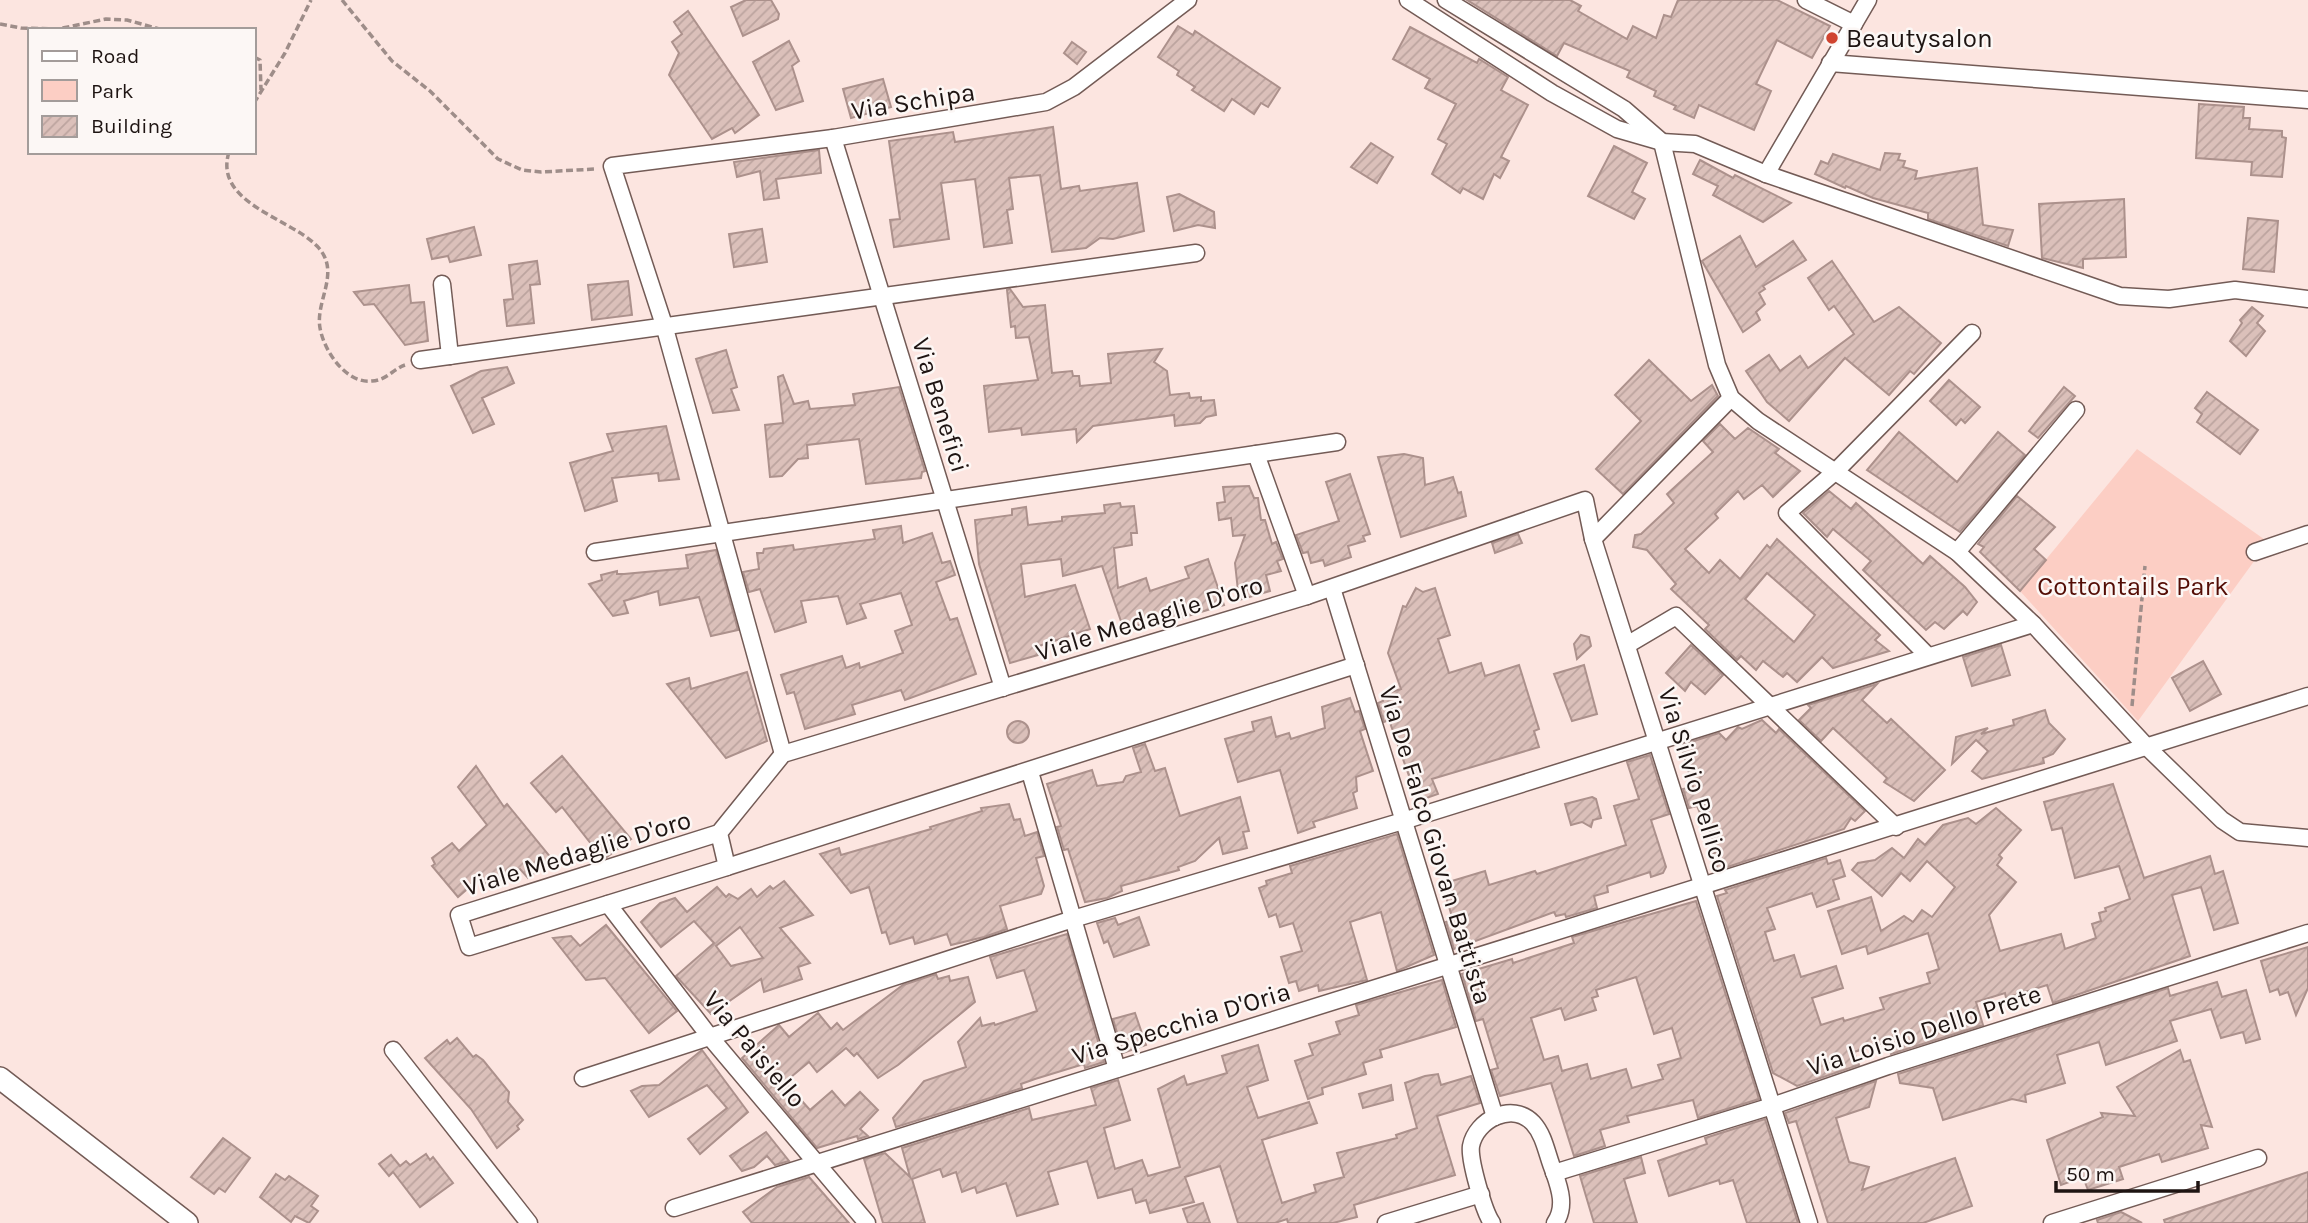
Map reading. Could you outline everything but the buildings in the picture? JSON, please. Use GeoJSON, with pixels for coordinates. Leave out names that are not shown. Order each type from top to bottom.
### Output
{"type":"FeatureCollection","features":[{"type":"Feature","properties":{"kind":"main road"},"geometry":{"type":"LineString","coordinates":[[0,1077],[187,1223]]}},
{"type":"Feature","properties":{"kind":"street","name":"Via Schipa"},"geometry":{"type":"LineString","coordinates":[[612,166],[834,138],[1046,102],[1074,87],[1188,0]]}},
{"type":"Feature","properties":{"kind":"street"},"geometry":{"type":"LineString","coordinates":[[1408,0],[1552,93],[1617,129],[1662,142],[1695,144],[1766,174],[2120,296],[2169,299],[2235,290],[2308,299]]}},
{"type":"Feature","properties":{"kind":"street"},"geometry":{"type":"LineString","coordinates":[[1446,0],[1624,109],[1662,142],[1717,365],[1731,398],[1792,446],[1836,471],[1957,552],[2033,624],[2146,746],[2222,820],[2240,832],[2308,838]]}},
{"type":"Feature","properties":{"kind":"street"},"geometry":{"type":"LineString","coordinates":[[1805,0],[1854,24]]}},
{"type":"Feature","properties":{"kind":"street"},"geometry":{"type":"LineString","coordinates":[[1766,174],[1868,0]]}},
{"type":"Feature","properties":{"kind":"street"},"geometry":{"type":"LineString","coordinates":[[1830,63],[2308,100]]}},
{"type":"Feature","properties":{"kind":"street","name":"Via Benefici"},"geometry":{"type":"LineString","coordinates":[[834,138],[1003,688]]}},
{"type":"Feature","properties":{"kind":"street"},"geometry":{"type":"LineString","coordinates":[[612,166],[664,325],[783,754]]}},
{"type":"Feature","properties":{"kind":"street"},"geometry":{"type":"LineString","coordinates":[[419,360],[1196,253]]}},
{"type":"Feature","properties":{"kind":"street"},"geometry":{"type":"LineString","coordinates":[[442,284],[450,356]]}},
{"type":"Feature","properties":{"kind":"street"},"geometry":{"type":"LineString","coordinates":[[1928,656],[1787,513],[1836,471],[1972,333]]}},
{"type":"Feature","properties":{"kind":"street"},"geometry":{"type":"LineString","coordinates":[[1593,539],[1731,398]]}},
{"type":"Feature","properties":{"kind":"street"},"geometry":{"type":"LineString","coordinates":[[1957,552],[2076,410]]}},
{"type":"Feature","properties":{"kind":"street"},"geometry":{"type":"LineString","coordinates":[[595,552],[1337,442]]}},
{"type":"Feature","properties":{"kind":"street"},"geometry":{"type":"LineString","coordinates":[[1256,454],[1307,596]]}},
{"type":"Feature","properties":{"kind":"street","name":"Viale Medaglie D'oro"},"geometry":{"type":"LineString","coordinates":[[1356,665],[1030,772],[469,947],[459,915],[719,833],[783,754],[1307,596],[1585,500],[1593,539]]}},
{"type":"Feature","properties":{"kind":"street"},"geometry":{"type":"LineString","coordinates":[[2255,552],[2308,534]]}},
{"type":"Feature","properties":{"kind":"street","name":"Via Silvio Pellico"},"geometry":{"type":"LineString","coordinates":[[1593,539],[1809,1223]]}},
{"type":"Feature","properties":{"kind":"street","name":"Via De Falco Giovan Battista"},"geometry":{"type":"LineString","coordinates":[[1332,588],[1494,1116]]}},
{"type":"Feature","properties":{"kind":"street"},"geometry":{"type":"LineString","coordinates":[[1626,645],[1676,616],[1771,704],[1896,827]]}},
{"type":"Feature","properties":{"kind":"street"},"geometry":{"type":"LineString","coordinates":[[583,1078],[1073,919],[1403,821],[1656,739],[2033,624]]}},
{"type":"Feature","properties":{"kind":"street","name":"Via Specchia D'Oria"},"geometry":{"type":"LineString","coordinates":[[674,1208],[2308,696]]}},
{"type":"Feature","properties":{"kind":"street"},"geometry":{"type":"LineString","coordinates":[[1030,772],[1117,1069]]}},
{"type":"Feature","properties":{"kind":"street","name":"Viale Medaglie D'oro"},"geometry":{"type":"LineString","coordinates":[[719,833],[727,867]]}},
{"type":"Feature","properties":{"kind":"street","name":"Via Paisiello"},"geometry":{"type":"LineString","coordinates":[[608,904],[710,1037],[867,1223]]}},
{"type":"Feature","properties":{"kind":"street","name":"Via Loisio Dello Prete"},"geometry":{"type":"LineString","coordinates":[[1554,1173],[1772,1106],[1888,1066],[2308,933]]}},
{"type":"Feature","properties":{"kind":"street"},"geometry":{"type":"LineString","coordinates":[[393,1050],[529,1223]]}},
{"type":"Feature","properties":{"kind":"street"},"geometry":{"type":"LineString","coordinates":[[1492,1223],[1481,1195],[1470,1150],[1474,1136],[1494,1116],[1518,1114],[1531,1121],[1540,1133],[1554,1173],[1561,1196],[1561,1209],[1555,1223]]}},
{"type":"Feature","properties":{"kind":"street"},"geometry":{"type":"LineString","coordinates":[[2052,1223],[2258,1158]]}},
{"type":"Feature","properties":{"kind":"street"},"geometry":{"type":"LineString","coordinates":[[1386,1223],[1481,1195]]}},
{"type":"Feature","properties":{"kind":"path"},"geometry":{"type":"LineString","coordinates":[[256,100],[285,53],[311,0]]}},
{"type":"Feature","properties":{"kind":"path"},"geometry":{"type":"LineString","coordinates":[[342,0],[392,61],[430,92],[498,159],[522,170],[541,172],[576,172],[612,166]]}},
{"type":"Feature","properties":{"kind":"path"},"geometry":{"type":"LineString","coordinates":[[63,28],[106,19],[127,20],[156,28]]}},
{"type":"Feature","properties":{"kind":"path"},"geometry":{"type":"LineString","coordinates":[[0,23],[28,28]]}},
{"type":"Feature","properties":{"kind":"path"},"geometry":{"type":"LineString","coordinates":[[256,58],[260,60],[261,92]]}},
{"type":"Feature","properties":{"kind":"path"},"geometry":{"type":"LineString","coordinates":[[228,154],[225,166],[232,186],[246,199],[316,246],[325,258],[329,275],[320,328],[327,346],[350,377],[370,382],[388,377],[398,368],[419,360]]}},
{"type":"Feature","properties":{"kind":"path"},"geometry":{"type":"LineString","coordinates":[[2127,725],[2132,706],[2145,566]]}},
{"type":"Feature","properties":{"kind":"green space","name":"Cottontails Park"},"geometry":{"type":"Polygon","coordinates":[[[2137,449],[2268,542],[2138,721],[2020,591],[2137,449]]]}},
{"type":"Feature","properties":{"kind":"place","name":"Beautysalon"},"geometry":{"type":"Point","coordinates":[1832,38]}}]}
